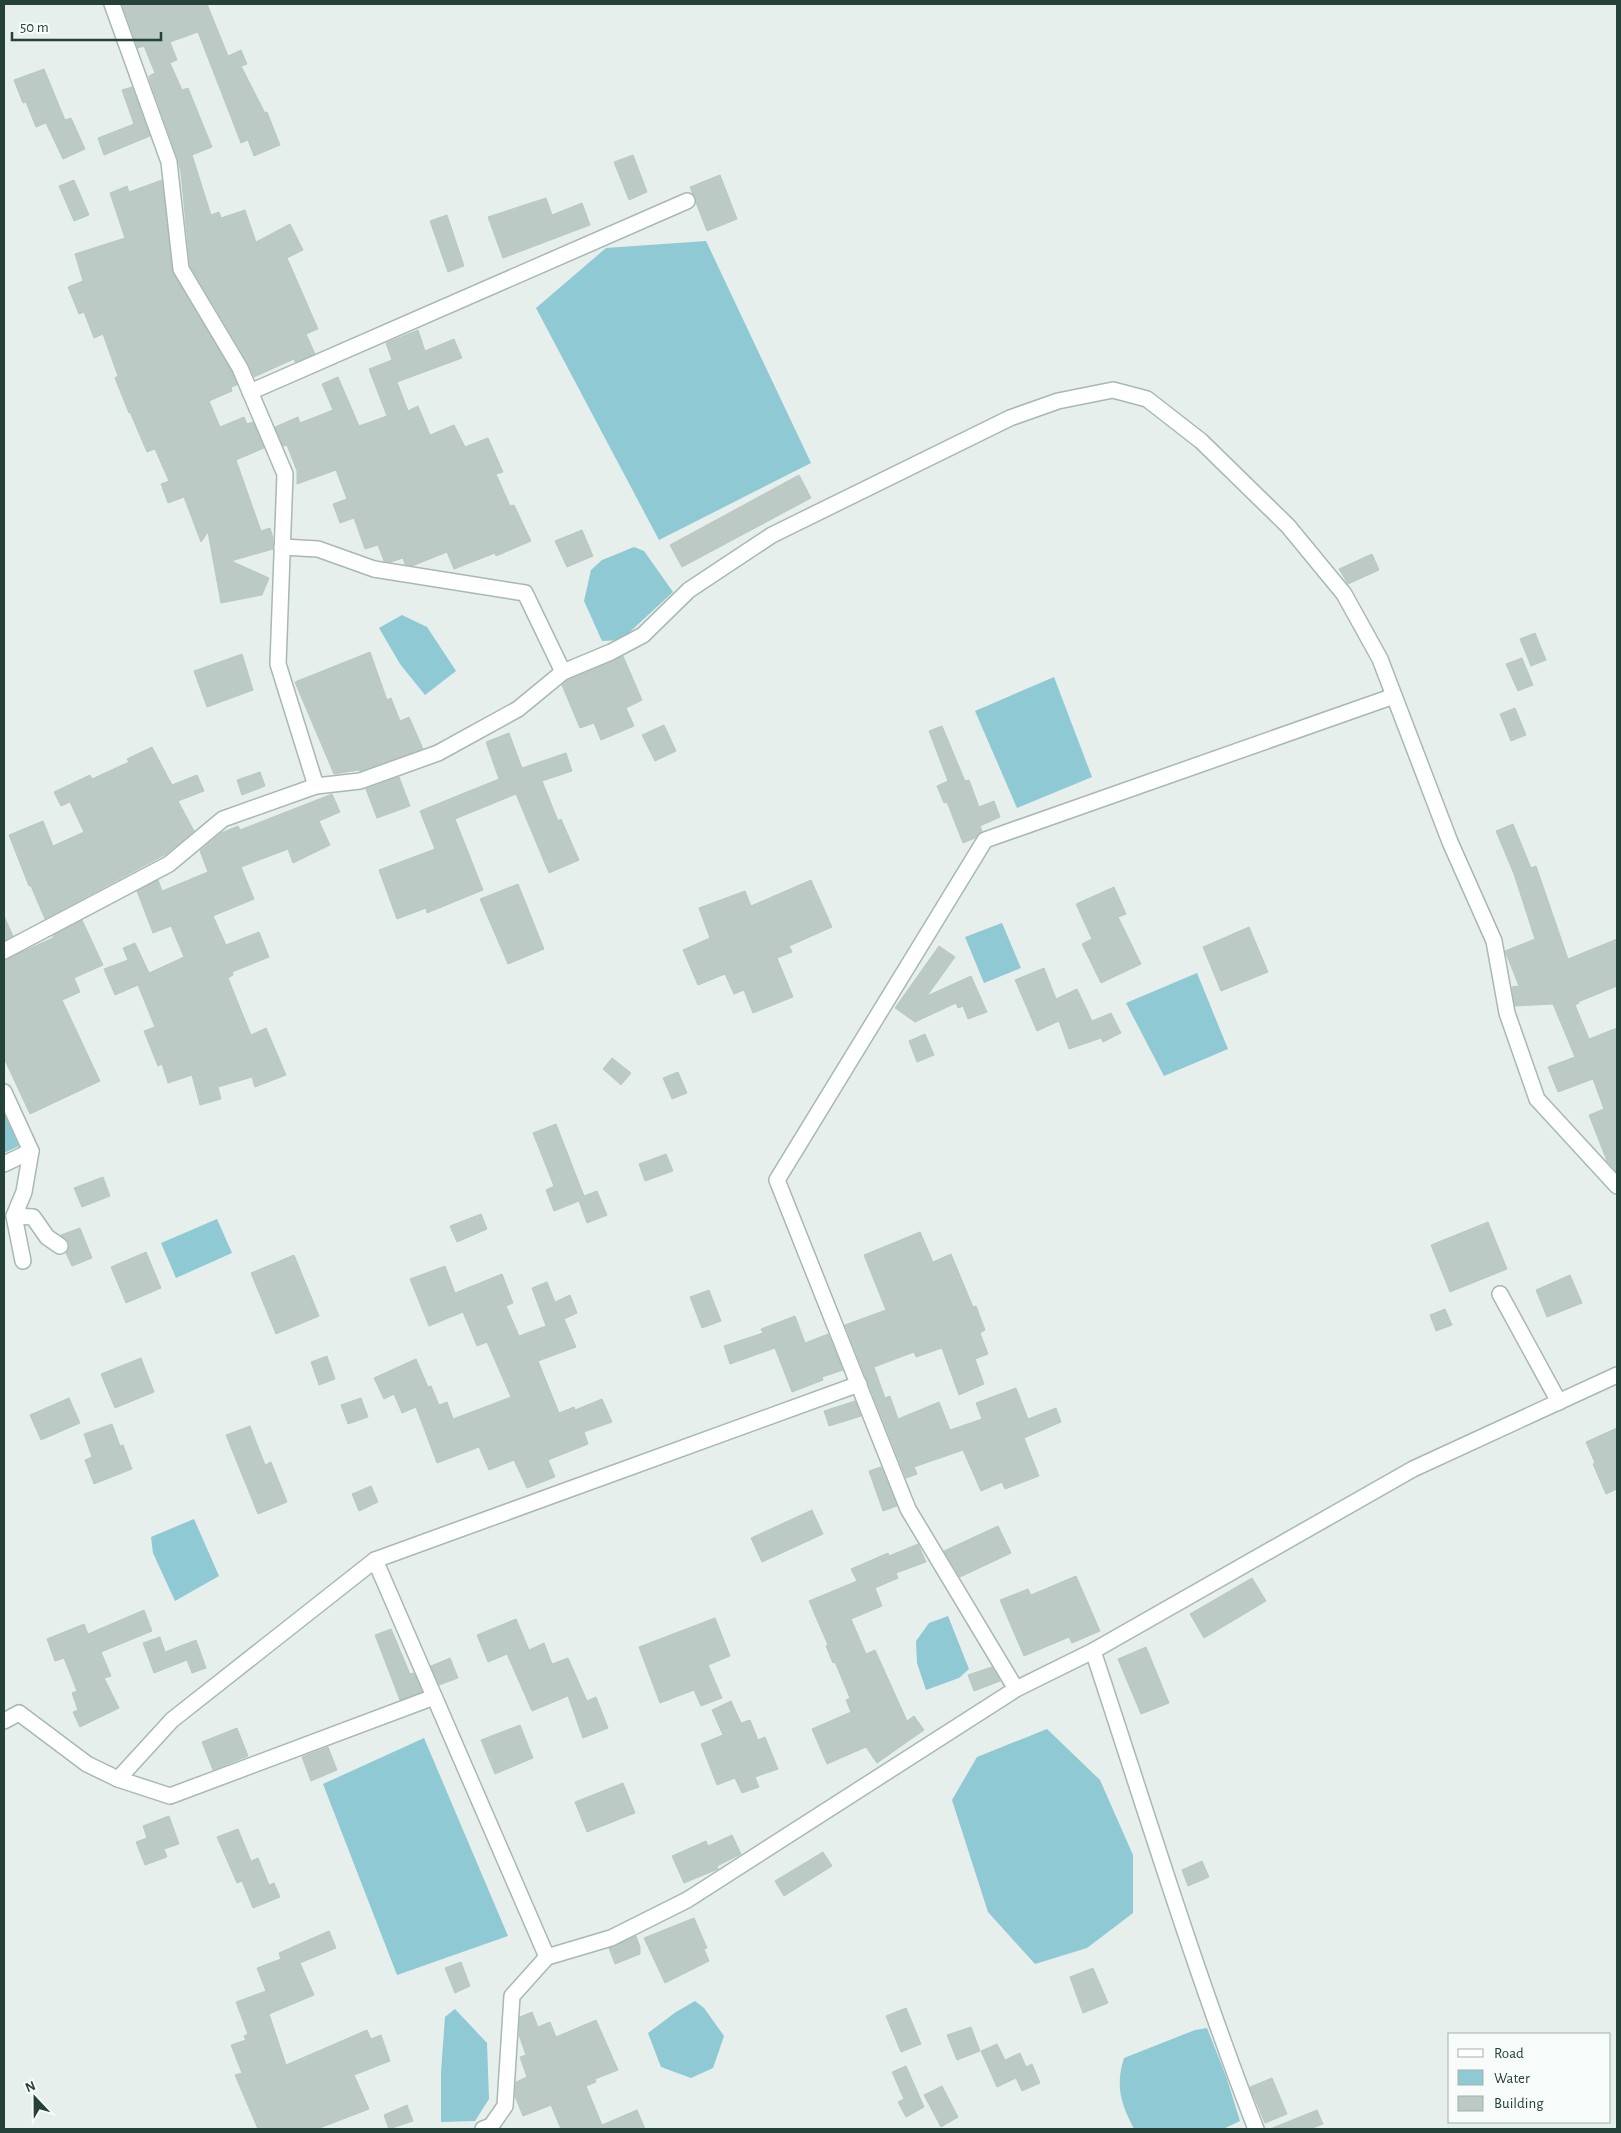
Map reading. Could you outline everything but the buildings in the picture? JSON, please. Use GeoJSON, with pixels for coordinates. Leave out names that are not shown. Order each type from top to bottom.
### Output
{"type":"FeatureCollection","features":[{"type":"Feature","properties":{"kind":"street"},"geometry":{"type":"LineString","coordinates":[[112,4],[169,162],[181,269],[240,368],[285,474],[278,664],[316,786]]}},
{"type":"Feature","properties":{"kind":"street"},"geometry":{"type":"LineString","coordinates":[[250,392],[687,201]]}},
{"type":"Feature","properties":{"kind":"street"},"geometry":{"type":"LineString","coordinates":[[4,951],[169,864],[223,819],[316,786],[360,781],[438,753],[518,709],[563,672],[611,652],[643,635],[689,590],[772,535],[1010,418],[1058,401],[1113,390],[1147,399],[1201,442],[1288,526],[1344,594],[1380,660],[1450,842],[1494,941],[1507,1013],[1537,1099],[1617,1186]]}},
{"type":"Feature","properties":{"kind":"street"},"geometry":{"type":"LineString","coordinates":[[282,547],[318,549],[374,569],[526,593],[563,672]]}},
{"type":"Feature","properties":{"kind":"street"},"geometry":{"type":"LineString","coordinates":[[1016,1690],[908,1509],[778,1180],[985,840],[1394,696]]}},
{"type":"Feature","properties":{"kind":"street"},"geometry":{"type":"LineString","coordinates":[[4,1092],[31,1151],[24,1192],[14,1216],[23,1261]]}},
{"type":"Feature","properties":{"kind":"street"},"geometry":{"type":"LineString","coordinates":[[4,1164],[31,1151]]}},
{"type":"Feature","properties":{"kind":"street"},"geometry":{"type":"LineString","coordinates":[[14,1216],[33,1218],[47,1237],[60,1246]]}},
{"type":"Feature","properties":{"kind":"street"},"geometry":{"type":"LineString","coordinates":[[1500,1294],[1559,1402]]}},
{"type":"Feature","properties":{"kind":"street"},"geometry":{"type":"LineString","coordinates":[[483,2129],[491,2126],[505,2106],[512,1996],[547,1957],[611,1938],[687,1900],[1016,1690],[1093,1652],[1412,1469],[1617,1375]]}},
{"type":"Feature","properties":{"kind":"street"},"geometry":{"type":"LineString","coordinates":[[118,1779],[172,1720],[375,1560],[859,1384]]}},
{"type":"Feature","properties":{"kind":"street"},"geometry":{"type":"LineString","coordinates":[[375,1560],[547,1957]]}},
{"type":"Feature","properties":{"kind":"street"},"geometry":{"type":"LineString","coordinates":[[1093,1652],[1188,1944],[1223,2044],[1256,2129]]}},
{"type":"Feature","properties":{"kind":"street"},"geometry":{"type":"LineString","coordinates":[[4,1721],[19,1712],[87,1764],[118,1779],[170,1796],[434,1697]]}},
{"type":"Feature","properties":{"kind":"water"},"geometry":{"type":"Polygon","coordinates":[[[706,241],[811,463],[659,540],[536,308],[606,248],[706,241]]]}},
{"type":"Feature","properties":{"kind":"water"},"geometry":{"type":"Polygon","coordinates":[[[634,547],[644,551],[673,592],[621,640],[602,641],[584,601],[591,570],[602,560],[634,547]]]}},
{"type":"Feature","properties":{"kind":"water"},"geometry":{"type":"Polygon","coordinates":[[[402,615],[427,627],[456,671],[425,695],[400,664],[379,628],[402,615]]]}},
{"type":"Feature","properties":{"kind":"water"},"geometry":{"type":"Polygon","coordinates":[[[1054,677],[1092,777],[1017,808],[975,711],[1054,677]]]}},
{"type":"Feature","properties":{"kind":"water"},"geometry":{"type":"Polygon","coordinates":[[[1002,923],[1021,968],[984,983],[965,937],[1002,923]]]}},
{"type":"Feature","properties":{"kind":"water"},"geometry":{"type":"Polygon","coordinates":[[[1197,973],[1228,1049],[1164,1076],[1126,1003],[1197,973]]]}},
{"type":"Feature","properties":{"kind":"water"},"geometry":{"type":"Polygon","coordinates":[[[4,1113],[19,1146],[4,1153],[4,1113]]]}},
{"type":"Feature","properties":{"kind":"water"},"geometry":{"type":"Polygon","coordinates":[[[217,1219],[232,1253],[176,1278],[161,1243],[217,1219]]]}},
{"type":"Feature","properties":{"kind":"water"},"geometry":{"type":"Polygon","coordinates":[[[194,1519],[219,1576],[175,1601],[153,1553],[151,1537],[194,1519]]]}},
{"type":"Feature","properties":{"kind":"water"},"geometry":{"type":"Polygon","coordinates":[[[948,1616],[969,1669],[959,1678],[926,1690],[917,1663],[916,1641],[929,1623],[948,1616]]]}},
{"type":"Feature","properties":{"kind":"water"},"geometry":{"type":"Polygon","coordinates":[[[1047,1729],[1100,1780],[1133,1855],[1133,1913],[1087,1948],[1035,1964],[988,1912],[952,1800],[977,1757],[1047,1729]]]}},
{"type":"Feature","properties":{"kind":"water"},"geometry":{"type":"Polygon","coordinates":[[[424,1738],[508,1936],[397,1975],[323,1784],[424,1738]]]}},
{"type":"Feature","properties":{"kind":"water"},"geometry":{"type":"Polygon","coordinates":[[[695,2001],[704,2008],[724,2036],[713,2068],[691,2078],[661,2067],[648,2033],[676,2012],[695,2001]]]}},
{"type":"Feature","properties":{"kind":"water"},"geometry":{"type":"Polygon","coordinates":[[[455,2009],[487,2043],[489,2099],[475,2121],[441,2122],[441,2072],[445,2017],[455,2009]]]}},
{"type":"Feature","properties":{"kind":"water"},"geometry":{"type":"Polygon","coordinates":[[[1207,2028],[1226,2076],[1240,2121],[1223,2129],[1134,2129],[1121,2095],[1120,2077],[1124,2058],[1195,2030],[1207,2028]]]}}]}
